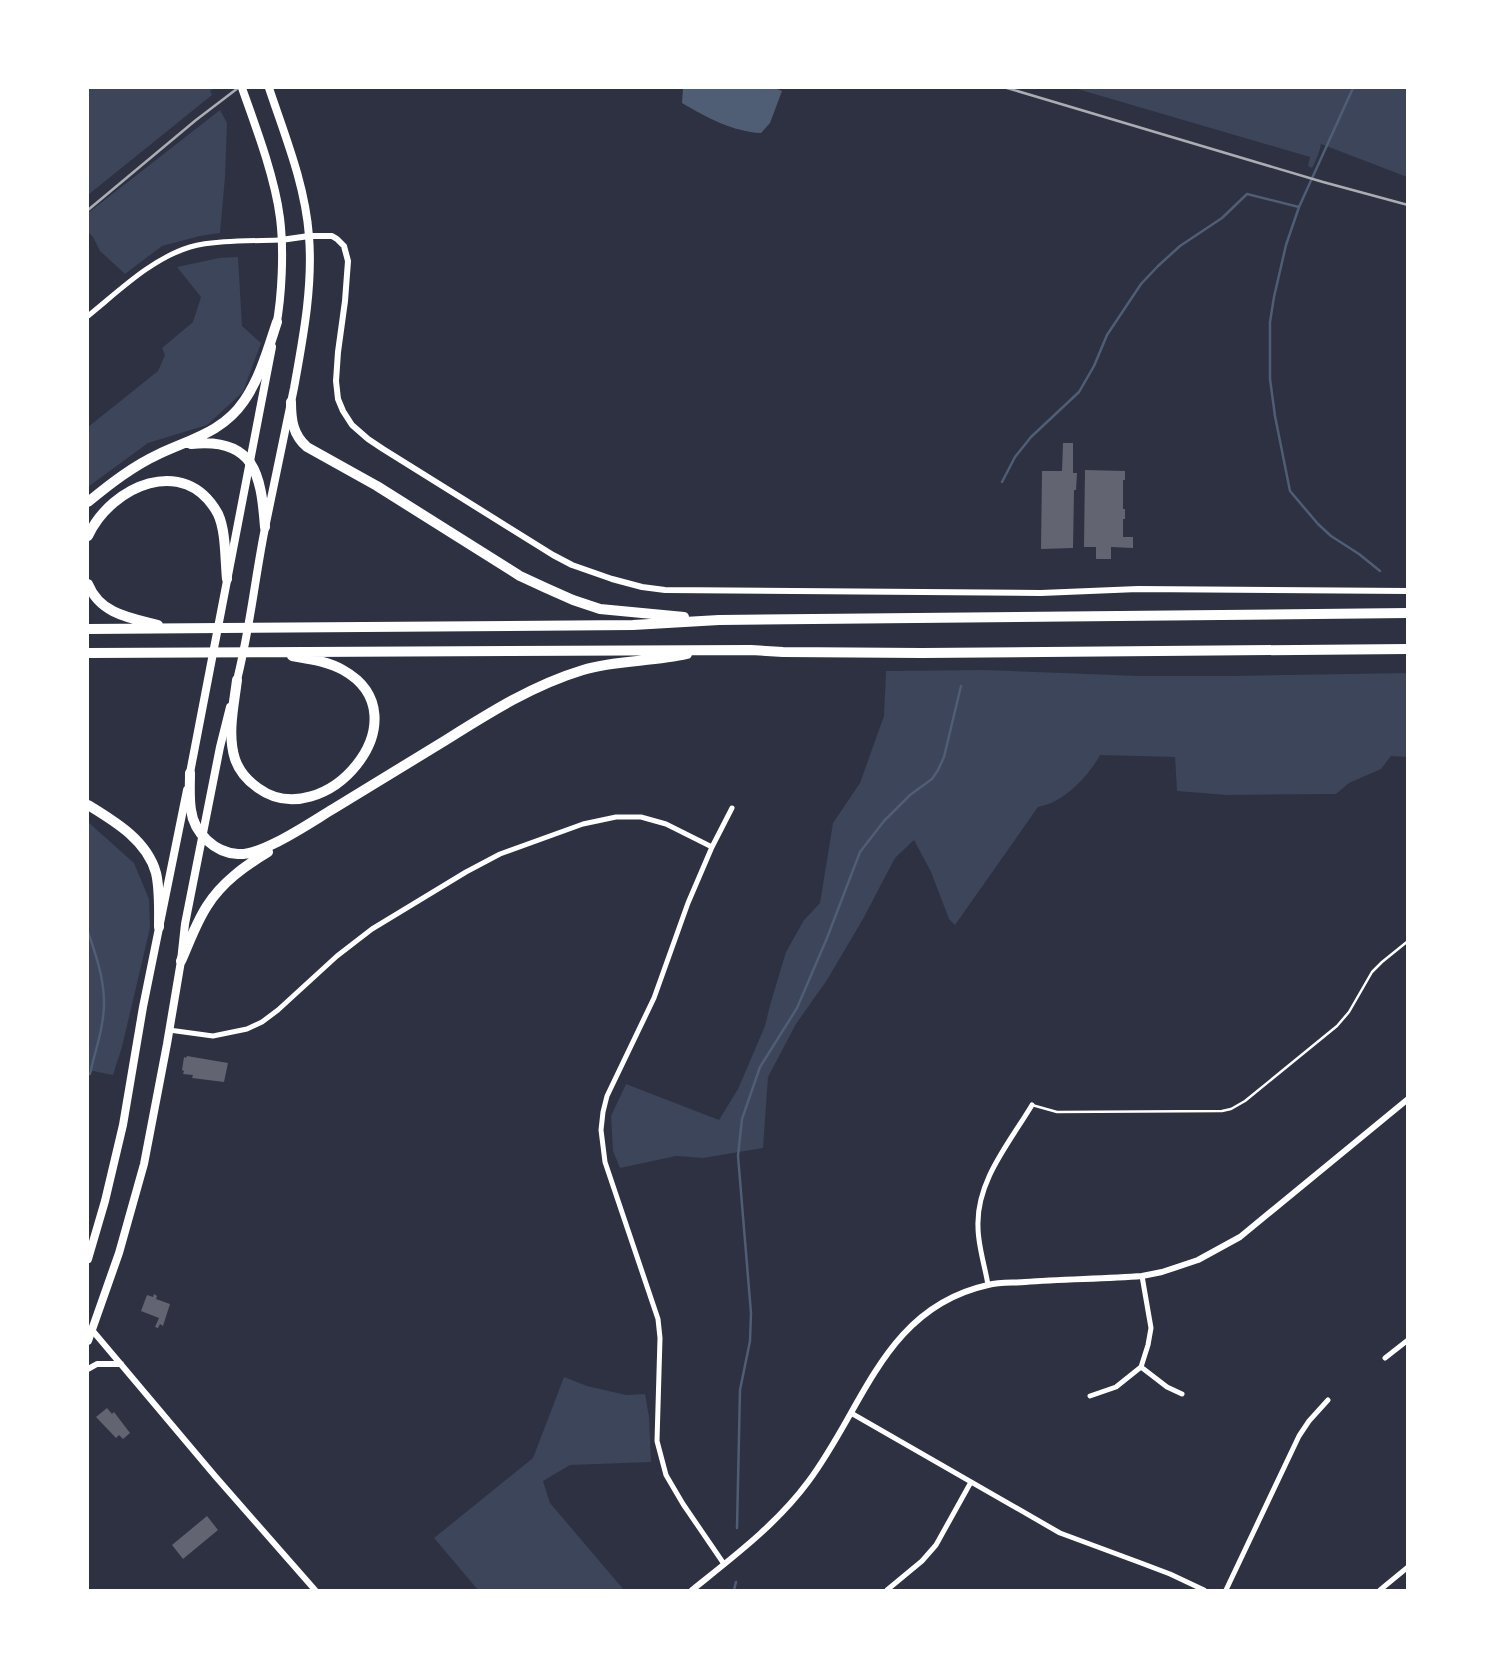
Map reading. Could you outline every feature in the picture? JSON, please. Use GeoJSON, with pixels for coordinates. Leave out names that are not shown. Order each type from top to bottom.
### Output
{"type":"FeatureCollection","features":[{"type":"Feature","properties":{"kind":"highway"},"geometry":{"type":"LineString","coordinates":[[88,502],[129,470],[157,454],[213,431],[239,409],[255,383],[277,322]]}},
{"type":"Feature","properties":{"kind":"highway"},"geometry":{"type":"LineString","coordinates":[[291,402],[290,415],[295,431],[307,447],[356,473],[520,576],[600,609],[719,620]]}},
{"type":"Feature","properties":{"kind":"highway"},"geometry":{"type":"LineString","coordinates":[[179,445],[218,443],[238,451],[250,462],[261,486],[265,527]]}},
{"type":"Feature","properties":{"kind":"highway"},"geometry":{"type":"LineString","coordinates":[[88,536],[106,510],[133,489],[150,482],[179,483],[204,497],[217,512],[223,533],[228,579]]}},
{"type":"Feature","properties":{"kind":"highway"},"geometry":{"type":"LineString","coordinates":[[88,584],[90,591],[103,604],[119,615],[176,629]]}},
{"type":"Feature","properties":{"kind":"highway"},"geometry":{"type":"LineString","coordinates":[[88,629],[625,625],[719,620],[1408,613]]}},
{"type":"Feature","properties":{"kind":"highway"},"geometry":{"type":"LineString","coordinates":[[88,653],[707,650],[953,653],[1408,649]]}},
{"type":"Feature","properties":{"kind":"highway"},"geometry":{"type":"LineString","coordinates":[[181,961],[208,903],[242,869],[312,822],[474,722],[539,687],[597,666],[672,658],[707,650]]}},
{"type":"Feature","properties":{"kind":"highway"},"geometry":{"type":"LineString","coordinates":[[237,680],[232,720],[233,751],[239,768],[253,785],[268,795],[284,800],[304,799],[327,789],[351,771],[368,749],[374,730],[374,712],[368,693],[352,676],[335,666],[267,652]]}},
{"type":"Feature","properties":{"kind":"highway"},"geometry":{"type":"LineString","coordinates":[[190,773],[193,817],[203,836],[228,853],[244,854],[261,849],[312,822]]}},
{"type":"Feature","properties":{"kind":"highway"},"geometry":{"type":"LineString","coordinates":[[88,805],[123,829],[143,849],[152,863],[156,873],[159,927]]}},
{"type":"Feature","properties":{"kind":"main road"},"geometry":{"type":"LineString","coordinates":[[88,1259],[123,1125],[277,322],[280,218],[242,88]]}},
{"type":"Feature","properties":{"kind":"main road"},"geometry":{"type":"LineString","coordinates":[[88,1340],[115,1267],[150,1134],[186,923],[220,747],[237,680],[307,311],[309,236],[290,147],[269,88]]}},
{"type":"Feature","properties":{"kind":"street"},"geometry":{"type":"LineString","coordinates":[[88,316],[149,267],[191,246],[332,236],[341,242],[346,250],[347,275],[336,381],[338,399],[352,425],[383,449],[553,555],[572,565],[642,587],[727,591],[1041,593],[1138,589],[1408,591]]}},
{"type":"Feature","properties":{"kind":"street"},"geometry":{"type":"LineString","coordinates":[[724,1564],[666,1475],[657,1441],[660,1338],[658,1319],[605,1162],[601,1130],[607,1096],[654,998],[688,903],[732,808]]}},
{"type":"Feature","properties":{"kind":"street"},"geometry":{"type":"LineString","coordinates":[[169,1030],[213,1036],[254,1026],[278,1010],[354,942],[408,907],[500,853],[583,824],[616,817],[641,817],[666,824],[712,847]]}},
{"type":"Feature","properties":{"kind":"street"},"geometry":{"type":"LineString","coordinates":[[692,1591],[763,1531],[794,1500],[819,1466],[887,1353],[913,1324],[946,1301],[988,1285],[1142,1276],[1184,1265],[1228,1245],[1262,1220],[1408,1100]]}},
{"type":"Feature","properties":{"kind":"street"},"geometry":{"type":"LineString","coordinates":[[988,1285],[978,1230],[979,1206],[994,1167],[1032,1105]]}},
{"type":"Feature","properties":{"kind":"street"},"geometry":{"type":"LineString","coordinates":[[1090,1396],[1116,1387],[1141,1367],[1151,1328],[1142,1276]]}},
{"type":"Feature","properties":{"kind":"street"},"geometry":{"type":"LineString","coordinates":[[90,1329],[315,1591]]}},
{"type":"Feature","properties":{"kind":"street"},"geometry":{"type":"LineString","coordinates":[[1385,1358],[1408,1340]]}},
{"type":"Feature","properties":{"kind":"street"},"geometry":{"type":"LineString","coordinates":[[88,1369],[97,1364],[121,1364]]}},
{"type":"Feature","properties":{"kind":"street"},"geometry":{"type":"LineString","coordinates":[[1141,1367],[1167,1387],[1182,1394]]}},
{"type":"Feature","properties":{"kind":"street"},"geometry":{"type":"LineString","coordinates":[[1226,1591],[1300,1436],[1309,1421],[1328,1400]]}},
{"type":"Feature","properties":{"kind":"street"},"geometry":{"type":"LineString","coordinates":[[851,1413],[1060,1533],[1160,1570],[1204,1591]]}},
{"type":"Feature","properties":{"kind":"street"},"geometry":{"type":"LineString","coordinates":[[887,1591],[936,1545],[971,1482]]}},
{"type":"Feature","properties":{"kind":"street"},"geometry":{"type":"LineString","coordinates":[[1380,1591],[1408,1567]]}},
{"type":"Feature","properties":{"kind":"lane"},"geometry":{"type":"LineString","coordinates":[[1032,1105],[1057,1112],[1231,1109],[1245,1101],[1337,1026],[1352,1008],[1372,972],[1408,941]]}},
{"type":"Feature","properties":{"kind":"shaded area"},"geometry":{"type":"Polygon","coordinates":[[[88,88],[215,88],[210,91],[212,95],[88,195],[88,88]]]}},
{"type":"Feature","properties":{"kind":"shaded area"},"geometry":{"type":"Polygon","coordinates":[[[683,88],[775,88],[782,91],[770,123],[761,133],[730,127],[682,103],[683,88]]]}},
{"type":"Feature","properties":{"kind":"shaded area"},"geometry":{"type":"Polygon","coordinates":[[[1074,88],[1407,88],[1407,177],[1321,144],[1312,168],[1308,166],[1310,157],[1074,88]]]}},
{"type":"Feature","properties":{"kind":"shaded area"},"geometry":{"type":"Polygon","coordinates":[[[220,110],[227,123],[220,233],[162,246],[125,274],[100,251],[88,232],[88,213],[220,110]]]}},
{"type":"Feature","properties":{"kind":"shaded area"},"geometry":{"type":"Polygon","coordinates":[[[238,257],[242,326],[261,343],[243,392],[207,425],[148,443],[88,487],[88,427],[158,371],[165,355],[162,348],[193,322],[201,297],[177,267],[238,257]]]}},
{"type":"Feature","properties":{"kind":"shaded area"},"geometry":{"type":"Polygon","coordinates":[[[985,670],[1140,676],[1407,673],[1407,757],[1391,756],[1381,769],[1349,783],[1336,794],[1227,795],[1177,791],[1175,757],[1100,755],[1075,787],[1053,802],[1038,807],[955,925],[949,919],[931,872],[914,840],[895,858],[863,919],[827,980],[796,1024],[768,1077],[763,1148],[703,1158],[676,1156],[620,1168],[613,1151],[611,1116],[626,1084],[719,1120],[738,1089],[765,1026],[786,952],[804,920],[820,903],[833,823],[860,783],[884,716],[886,671],[985,670]]]}},
{"type":"Feature","properties":{"kind":"shaded area"},"geometry":{"type":"Polygon","coordinates":[[[88,822],[134,863],[149,899],[150,928],[113,1075],[88,1070],[88,822]]]}},
{"type":"Feature","properties":{"kind":"shaded area"},"geometry":{"type":"Polygon","coordinates":[[[564,1377],[587,1386],[626,1395],[645,1394],[651,1462],[570,1465],[543,1481],[550,1503],[624,1590],[478,1590],[434,1538],[533,1458],[564,1377]]]}},
{"type":"Feature","properties":{"kind":"building"},"geometry":{"type":"Polygon","coordinates":[[[1063,443],[1073,443],[1073,473],[1077,473],[1073,548],[1041,549],[1042,471],[1062,471],[1063,443]]]}},
{"type":"Feature","properties":{"kind":"building"},"geometry":{"type":"Polygon","coordinates":[[[1085,470],[1125,471],[1123,537],[1133,537],[1133,548],[1111,547],[1111,559],[1096,559],[1096,547],[1084,547],[1085,470]]]}},
{"type":"Feature","properties":{"kind":"building"},"geometry":{"type":"Polygon","coordinates":[[[184,1057],[228,1063],[224,1082],[192,1078],[193,1075],[183,1074],[184,1057]]]}},
{"type":"Feature","properties":{"kind":"building"},"geometry":{"type":"Polygon","coordinates":[[[154,1294],[156,1299],[170,1304],[163,1326],[160,1324],[158,1328],[155,1327],[159,1318],[141,1311],[147,1295],[153,1297],[154,1294]]]}},
{"type":"Feature","properties":{"kind":"building"},"geometry":{"type":"Polygon","coordinates":[[[107,1408],[112,1414],[114,1412],[130,1433],[123,1439],[119,1435],[116,1438],[96,1417],[107,1408]]]}},
{"type":"Feature","properties":{"kind":"building"},"geometry":{"type":"Polygon","coordinates":[[[207,1516],[218,1530],[183,1559],[172,1545],[207,1516]]]}},
{"type":"Feature","properties":{"kind":"waterway"},"geometry":{"type":"LineString","coordinates":[[1353,88],[1299,207],[1286,245],[1270,322],[1270,379],[1290,491],[1331,536],[1380,571]]}},
{"type":"Feature","properties":{"kind":"waterway"},"geometry":{"type":"LineString","coordinates":[[1002,482],[1015,457],[1031,437],[1079,392],[1107,335],[1141,284],[1158,266],[1180,246],[1222,218],[1247,194],[1299,207]]}},
{"type":"Feature","properties":{"kind":"waterway"},"geometry":{"type":"LineString","coordinates":[[737,1528],[740,1390],[750,1341],[751,1313],[738,1156],[742,1119],[760,1067],[797,1008],[860,852],[884,821],[910,795],[932,779],[938,770],[944,757],[961,686]]}},
{"type":"Feature","properties":{"kind":"waterway"},"geometry":{"type":"LineString","coordinates":[[88,932],[97,958],[104,994],[101,1030],[90,1074]]}},
{"type":"Feature","properties":{"kind":"waterway"},"geometry":{"type":"LineString","coordinates":[[734,1590],[736,1582]]}},
{"type":"Feature","properties":{"kind":"railway"},"geometry":{"type":"LineString","coordinates":[[88,210],[238,88]]}},
{"type":"Feature","properties":{"kind":"railway"},"geometry":{"type":"LineString","coordinates":[[1007,88],[1408,205]]}}]}
